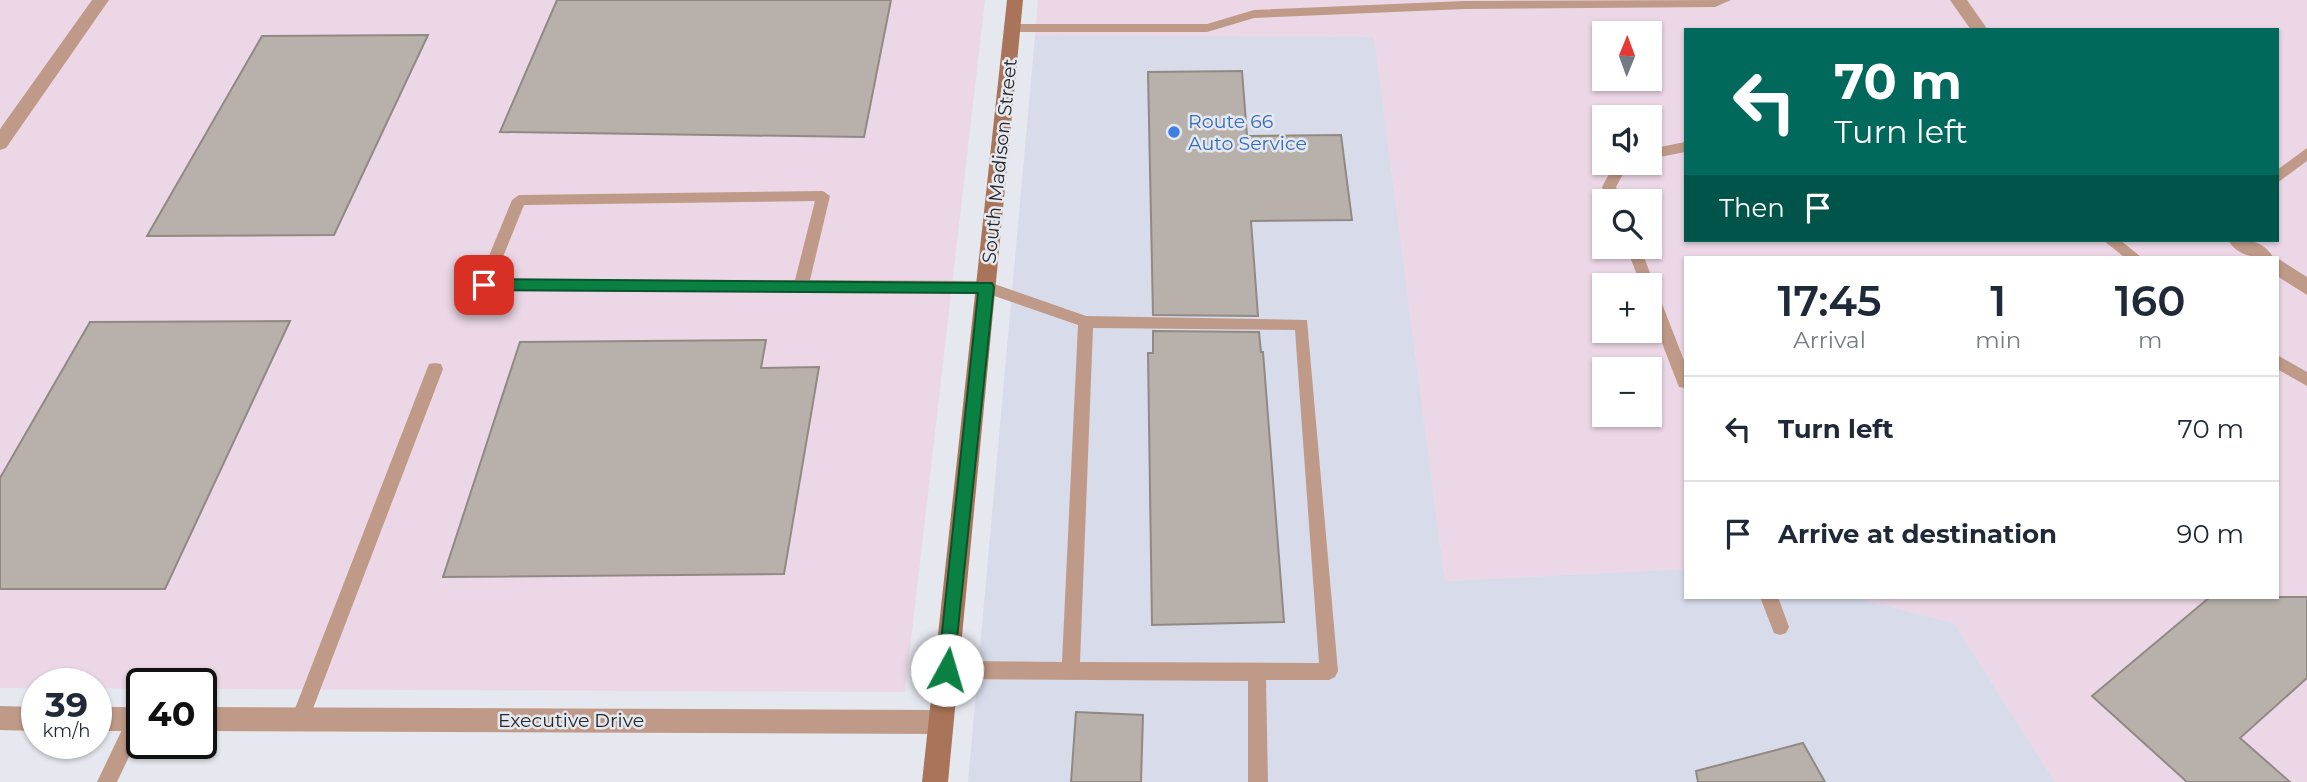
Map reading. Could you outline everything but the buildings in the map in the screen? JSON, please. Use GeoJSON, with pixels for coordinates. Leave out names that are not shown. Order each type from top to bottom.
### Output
{"type":"FeatureCollection","features":[{"type":"Feature","properties":{"kind":"street"},"geometry":{"type":"LineString","coordinates":[[0,143],[101,0]]}},
{"type":"Feature","properties":{"kind":"street","name":"South Madison Street"},"geometry":{"type":"LineString","coordinates":[[935,782],[1015,0]]}},
{"type":"Feature","properties":{"kind":"street"},"geometry":{"type":"LineString","coordinates":[[1958,0],[1979,28]]}},
{"type":"Feature","properties":{"kind":"street"},"geometry":{"type":"LineString","coordinates":[[2241,242],[2262,256]]}},
{"type":"Feature","properties":{"kind":"street"},"geometry":{"type":"LineString","coordinates":[[2279,268],[2307,287]]}},
{"type":"Feature","properties":{"kind":"street"},"geometry":{"type":"LineString","coordinates":[[0,718],[21,719]]}},
{"type":"Feature","properties":{"kind":"street","name":"Executive Drive"},"geometry":{"type":"LineString","coordinates":[[217,719],[942,722]]}},
{"type":"Feature","properties":{"kind":"lane"},"geometry":{"type":"LineString","coordinates":[[1013,28],[1207,28],[1254,14],[1465,5],[1715,3],[1725,0]]}},
{"type":"Feature","properties":{"kind":"lane"},"geometry":{"type":"LineString","coordinates":[[1662,152],[1684,147]]}},
{"type":"Feature","properties":{"kind":"lane"},"geometry":{"type":"LineString","coordinates":[[2279,176],[2307,153]]}},
{"type":"Feature","properties":{"kind":"lane"},"geometry":{"type":"LineString","coordinates":[[801,288],[824,196],[519,200],[484,285],[801,288],[986,287],[1086,321],[1302,324],[1329,671],[947,670]]}},
{"type":"Feature","properties":{"kind":"lane"},"geometry":{"type":"LineString","coordinates":[[2113,242],[2133,256]]}},
{"type":"Feature","properties":{"kind":"lane"},"geometry":{"type":"LineString","coordinates":[[1071,670],[1086,321]]}},
{"type":"Feature","properties":{"kind":"lane"},"geometry":{"type":"LineString","coordinates":[[1662,323],[1684,379]]}},
{"type":"Feature","properties":{"kind":"lane"},"geometry":{"type":"LineString","coordinates":[[2279,362],[2307,380]]}},
{"type":"Feature","properties":{"kind":"lane"},"geometry":{"type":"LineString","coordinates":[[300,719],[435,369]]}},
{"type":"Feature","properties":{"kind":"lane"},"geometry":{"type":"LineString","coordinates":[[1770,599],[1780,628]]}},
{"type":"Feature","properties":{"kind":"lane"},"geometry":{"type":"LineString","coordinates":[[1257,672],[1258,782]]}},
{"type":"Feature","properties":{"kind":"lane"},"geometry":{"type":"LineString","coordinates":[[107,782],[126,745]]}},
{"type":"Feature","properties":{"kind":"shaded area"},"geometry":{"type":"Polygon","coordinates":[[[0,0],[985,0],[905,692],[217,689],[217,668],[126,668],[126,689],[112,688],[112,668],[21,668],[21,688],[0,688],[0,0]]]}},
{"type":"Feature","properties":{"kind":"shaded area"},"geometry":{"type":"Polygon","coordinates":[[[1038,0],[2307,0],[2307,782],[2055,782],[1954,623],[1861,599],[2279,599],[2279,256],[1684,256],[1684,569],[1445,581],[1374,37],[1035,36],[1038,0]]]}},
{"type":"Feature","properties":{"kind":"shaded area"},"geometry":{"type":"Polygon","coordinates":[[[1035,36],[1374,36],[1445,581],[1684,569],[1684,599],[1861,599],[1954,623],[2055,782],[968,782],[1035,36]]]}},
{"type":"Feature","properties":{"kind":"place","name":"Route 66 Auto Service"},"geometry":{"type":"Point","coordinates":[1174,132]}},
{"type":"Feature","properties":{"kind":"route"},"geometry":{"type":"LineString","coordinates":[[484,285],[986,287],[947,670]]}}]}
